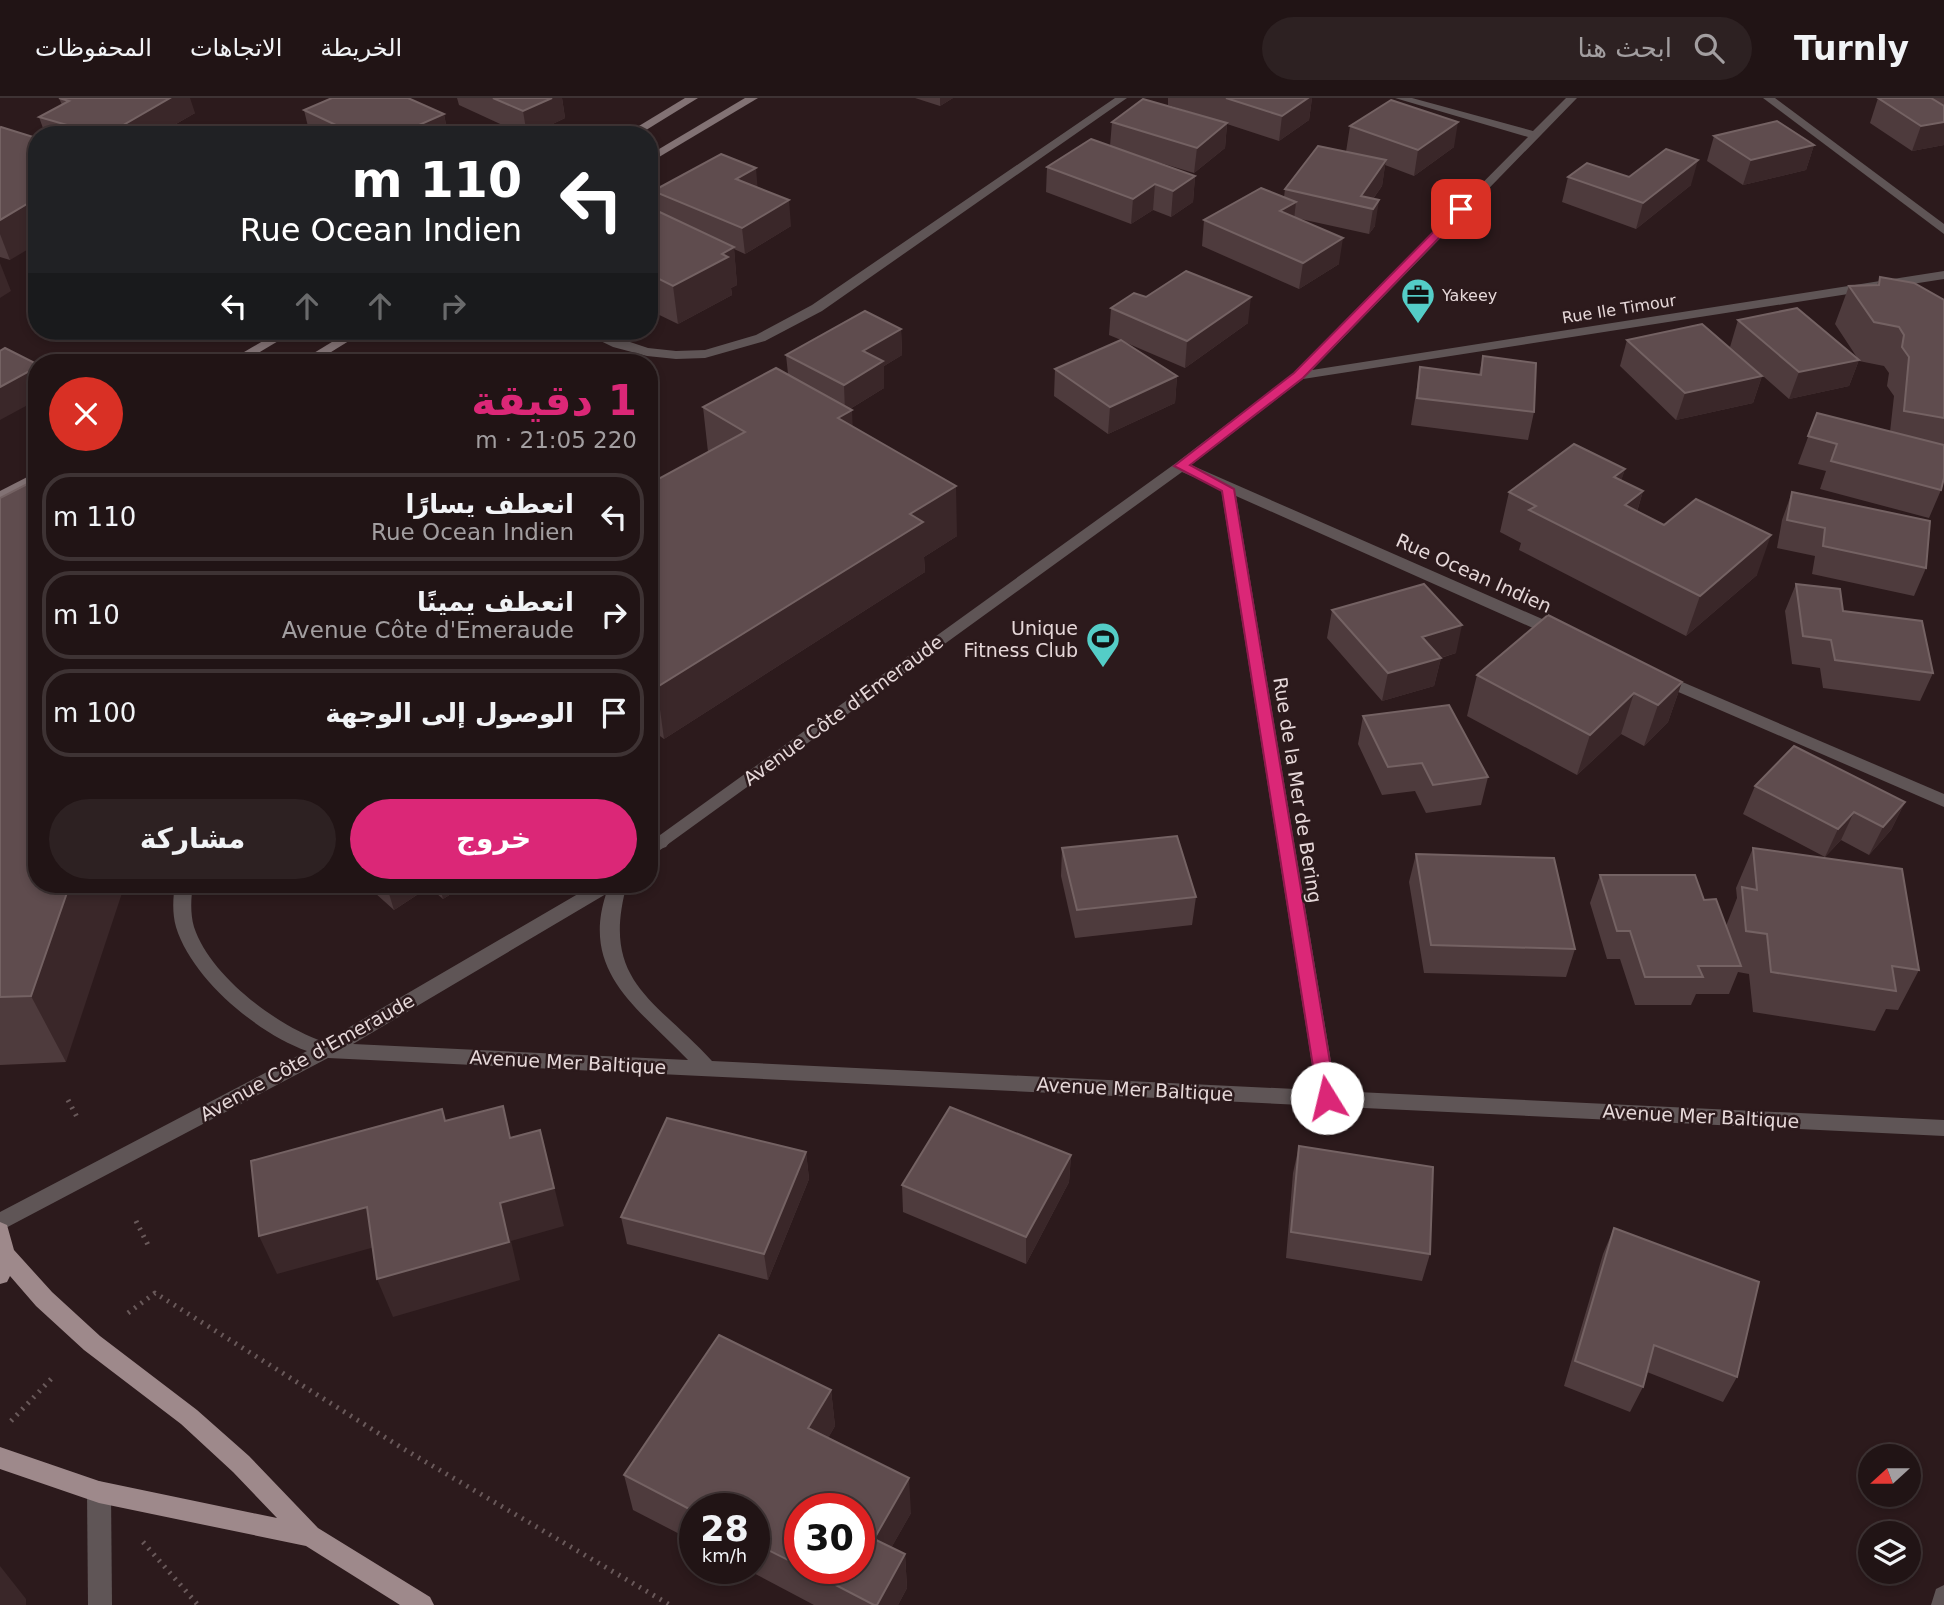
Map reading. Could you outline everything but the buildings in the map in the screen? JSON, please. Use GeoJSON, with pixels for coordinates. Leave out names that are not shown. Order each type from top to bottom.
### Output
{"type":"FeatureCollection","features":[{"type":"Feature","properties":{"kind":"main road"},"geometry":{"type":"LineString","coordinates":[[645,126],[693,98]]}},
{"type":"Feature","properties":{"kind":"main road"},"geometry":{"type":"LineString","coordinates":[[658,155],[754,98]]}},
{"type":"Feature","properties":{"kind":"main road"},"geometry":{"type":"LineString","coordinates":[[248,354],[273,340]]}},
{"type":"Feature","properties":{"kind":"main road"},"geometry":{"type":"LineString","coordinates":[[320,354],[344,340]]}},
{"type":"Feature","properties":{"kind":"main road"},"geometry":{"type":"LineString","coordinates":[[0,497],[28,481]]}},
{"type":"Feature","properties":{"kind":"main road"},"geometry":{"type":"LineString","coordinates":[[0,1231],[2,1264],[92,1343],[189,1417],[242,1464],[310,1536],[422,1605]]}},
{"type":"Feature","properties":{"kind":"main road"},"geometry":{"type":"LineString","coordinates":[[0,1458],[99,1492],[310,1536]]}},
{"type":"Feature","properties":{"kind":"street"},"geometry":{"type":"LineString","coordinates":[[613,340],[651,353],[675,355],[723,351],[757,342],[785,329],[1122,98]]}},
{"type":"Feature","properties":{"kind":"street"},"geometry":{"type":"LineString","coordinates":[[1399,98],[1534,135]]}},
{"type":"Feature","properties":{"kind":"street","name":"Avenue Côte d'Emeraude"},"geometry":{"type":"LineString","coordinates":[[658,839],[1181,466],[1299,376],[1572,98]]}},
{"type":"Feature","properties":{"kind":"street"},"geometry":{"type":"LineString","coordinates":[[1768,98],[1944,230]]}},
{"type":"Feature","properties":{"kind":"street","name":"Rue Ile Timour"},"geometry":{"type":"LineString","coordinates":[[1299,376],[1944,275]]}},
{"type":"Feature","properties":{"kind":"street","name":"Rue Ocean Indien"},"geometry":{"type":"LineString","coordinates":[[1181,466],[1573,639]]}},
{"type":"Feature","properties":{"kind":"street","name":"Rue de la Mer de Bering"},"geometry":{"type":"LineString","coordinates":[[1228,489],[1327,1098]]}},
{"type":"Feature","properties":{"kind":"street"},"geometry":{"type":"LineString","coordinates":[[1650,673],[1944,801]]}},
{"type":"Feature","properties":{"kind":"street"},"geometry":{"type":"LineString","coordinates":[[183,893],[181,908],[187,932],[206,964],[233,992],[277,1027],[326,1050]]}},
{"type":"Feature","properties":{"kind":"street","name":"Avenue Côte d'Emeraude"},"geometry":{"type":"LineString","coordinates":[[0,1222],[326,1050],[593,893]]}},
{"type":"Feature","properties":{"kind":"street"},"geometry":{"type":"LineString","coordinates":[[614,893],[609,906],[607,937],[616,967],[636,999],[707,1068]]}},
{"type":"Feature","properties":{"kind":"street","name":"Avenue Mer Baltique"},"geometry":{"type":"LineString","coordinates":[[326,1050],[1944,1128]]}},
{"type":"Feature","properties":{"kind":"street"},"geometry":{"type":"LineString","coordinates":[[99,1492],[100,1605]]}},
{"type":"Feature","properties":{"kind":"street"},"geometry":{"type":"LineString","coordinates":[[1943,1605],[1944,1597]]}},
{"type":"Feature","properties":{"kind":"path"},"geometry":{"type":"LineString","coordinates":[[68,1100],[78,1119]]}},
{"type":"Feature","properties":{"kind":"path"},"geometry":{"type":"LineString","coordinates":[[136,1221],[149,1247]]}},
{"type":"Feature","properties":{"kind":"path"},"geometry":{"type":"LineString","coordinates":[[128,1312],[155,1293],[402,1448],[670,1605]]}},
{"type":"Feature","properties":{"kind":"path"},"geometry":{"type":"LineString","coordinates":[[10,1422],[54,1376]]}},
{"type":"Feature","properties":{"kind":"path"},"geometry":{"type":"LineString","coordinates":[[99,1492],[198,1605]]}},
{"type":"Feature","properties":{"kind":"place","name":"Yakeey"},"geometry":{"type":"Point","coordinates":[1418,325]}},
{"type":"Feature","properties":{"kind":"place","name":"Unique Fitness Club"},"geometry":{"type":"Point","coordinates":[1103,669]}},
{"type":"Feature","properties":{"kind":"route"},"geometry":{"type":"LineString","coordinates":[[1327,1098],[1228,489],[1181,466],[1299,376],[1461,209]]}}]}
